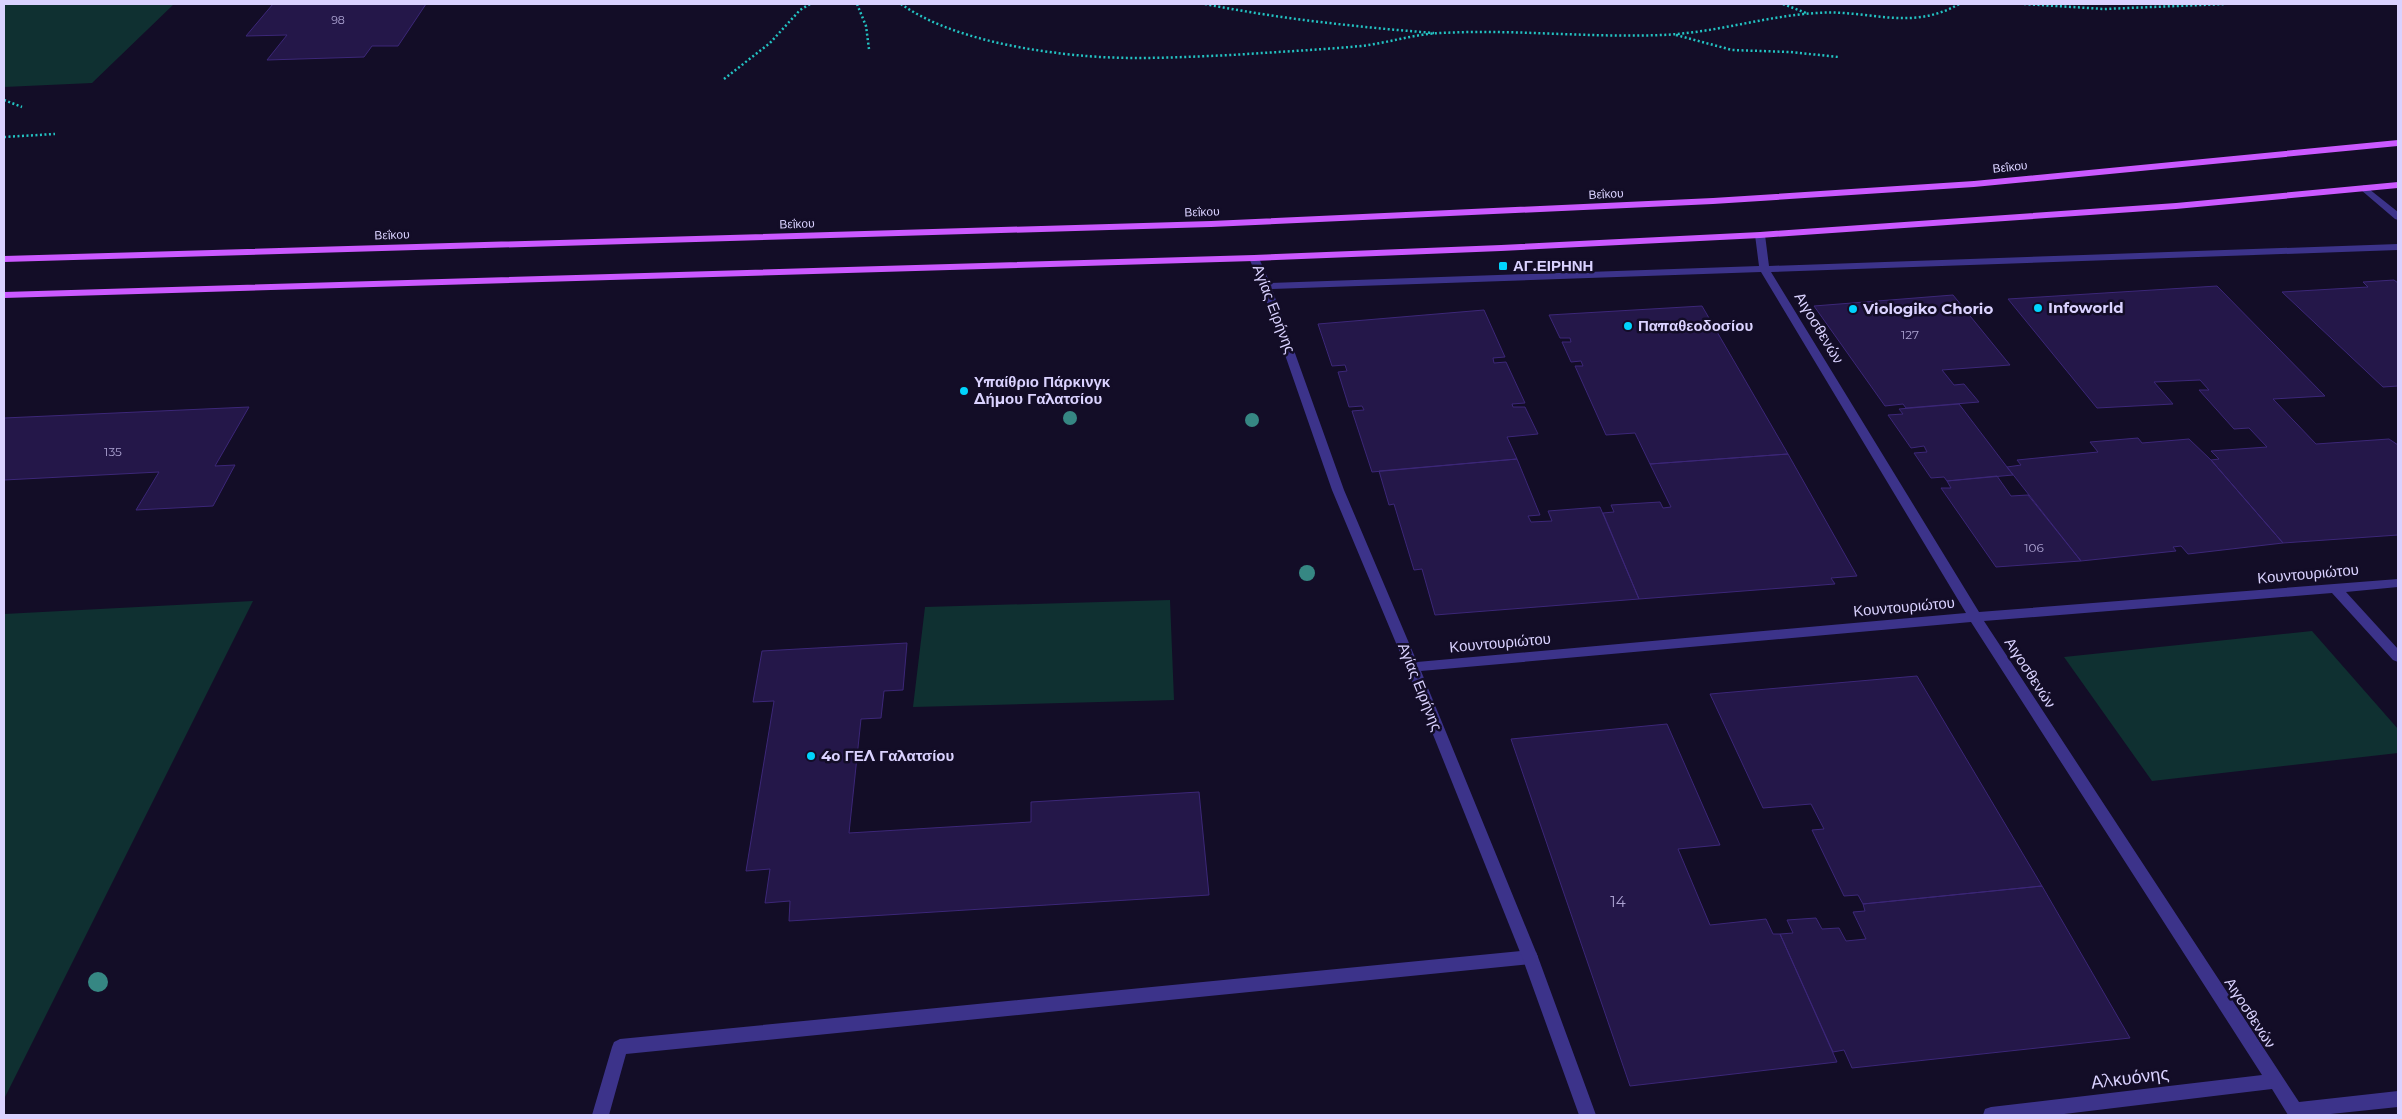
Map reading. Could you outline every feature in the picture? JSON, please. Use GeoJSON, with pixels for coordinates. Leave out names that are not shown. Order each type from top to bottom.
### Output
{"type":"FeatureCollection","features":[{"type":"Feature","properties":{"kind":"main road","name":"Βεΐκου"},"geometry":{"type":"LineString","coordinates":[[4,259],[1211,224],[1693,202],[1974,184],[2398,143]]}},
{"type":"Feature","properties":{"kind":"main road"},"geometry":{"type":"LineString","coordinates":[[4,295],[1254,258],[1760,235],[2176,206],[2398,185]]}},
{"type":"Feature","properties":{"kind":"street"},"geometry":{"type":"LineString","coordinates":[[2364,188],[2398,217]]}},
{"type":"Feature","properties":{"kind":"street","name":"Αιγοσθενών"},"geometry":{"type":"LineString","coordinates":[[1760,235],[1764,268],[1975,617],[2296,1113]]}},
{"type":"Feature","properties":{"kind":"street"},"geometry":{"type":"LineString","coordinates":[[1266,286],[2398,247]]}},
{"type":"Feature","properties":{"kind":"street","name":"Αγίας Ειρήνης"},"geometry":{"type":"LineString","coordinates":[[1254,258],[1266,286],[1338,490],[1413,667],[1530,957],[1587,1115]]}},
{"type":"Feature","properties":{"kind":"street","name":"Κουντουριώτου"},"geometry":{"type":"LineString","coordinates":[[1413,667],[1975,617],[2398,583]]}},
{"type":"Feature","properties":{"kind":"street"},"geometry":{"type":"LineString","coordinates":[[2335,588],[2398,657]]}},
{"type":"Feature","properties":{"kind":"street"},"geometry":{"type":"LineString","coordinates":[[601,1115],[620,1047],[1530,957]]}},
{"type":"Feature","properties":{"kind":"street","name":"Αλκυόνης"},"geometry":{"type":"LineString","coordinates":[[1991,1115],[2275,1081]]}},
{"type":"Feature","properties":{"kind":"street"},"geometry":{"type":"LineString","coordinates":[[2296,1113],[2398,1099]]}},
{"type":"Feature","properties":{"kind":"path"},"geometry":{"type":"LineString","coordinates":[[724,79],[770,43],[800,10],[810,4]]}},
{"type":"Feature","properties":{"kind":"path"},"geometry":{"type":"LineString","coordinates":[[857,4],[866,26],[869,49]]}},
{"type":"Feature","properties":{"kind":"path"},"geometry":{"type":"LineString","coordinates":[[901,4],[910,13],[947,26],[1024,48],[1102,57],[1154,59],[1268,53],[1378,44],[1440,33]]}},
{"type":"Feature","properties":{"kind":"path"},"geometry":{"type":"LineString","coordinates":[[1205,4],[1259,15],[1340,26],[1440,33],[1673,34],[1732,28],[1806,13],[1843,12],[1880,20],[1918,18],[1950,11],[1960,4]]}},
{"type":"Feature","properties":{"kind":"path"},"geometry":{"type":"LineString","coordinates":[[1783,4],[1806,13]]}},
{"type":"Feature","properties":{"kind":"path"},"geometry":{"type":"LineString","coordinates":[[2024,4],[2104,9],[2225,4]]}},
{"type":"Feature","properties":{"kind":"path"},"geometry":{"type":"LineString","coordinates":[[1673,34],[1732,50],[1790,52],[1839,58]]}},
{"type":"Feature","properties":{"kind":"path"},"geometry":{"type":"LineString","coordinates":[[4,100],[22,107]]}},
{"type":"Feature","properties":{"kind":"path"},"geometry":{"type":"LineString","coordinates":[[4,137],[55,134]]}},
{"type":"Feature","properties":{"kind":"green space"},"geometry":{"type":"Polygon","coordinates":[[[4,4],[174,4],[92,83],[4,87],[4,4]]]}},
{"type":"Feature","properties":{"kind":"green space"},"geometry":{"type":"Polygon","coordinates":[[[1170,600],[1174,700],[913,707],[925,607],[1170,600]]]}},
{"type":"Feature","properties":{"kind":"green space"},"geometry":{"type":"Polygon","coordinates":[[[253,601],[4,1099],[4,614],[253,601]]]}},
{"type":"Feature","properties":{"kind":"green space"},"geometry":{"type":"Polygon","coordinates":[[[2312,631],[2398,729],[2398,753],[2152,781],[2064,657],[2312,631]]]}},
{"type":"Feature","properties":{"kind":"building"},"geometry":{"type":"Polygon","coordinates":[[[273,4],[426,4],[398,46],[372,46],[364,57],[267,60],[287,35],[246,36],[273,4]]]}},
{"type":"Feature","properties":{"kind":"building"},"geometry":{"type":"Polygon","coordinates":[[[2394,280],[2398,283],[2398,386],[2383,387],[2282,292],[2368,287],[2363,282],[2394,280]]]}},
{"type":"Feature","properties":{"kind":"building"},"geometry":{"type":"Polygon","coordinates":[[[2217,286],[2325,396],[2273,399],[2316,444],[2389,439],[2398,445],[2398,535],[2283,543],[2211,460],[2219,459],[2211,451],[2267,447],[2249,428],[2234,429],[2199,390],[2209,390],[2200,380],[2154,382],[2173,404],[2097,408],[2008,299],[2217,286]]]}},
{"type":"Feature","properties":{"kind":"building"},"geometry":{"type":"Polygon","coordinates":[[[1953,295],[2010,365],[1942,370],[1954,385],[1964,384],[1979,402],[1906,408],[1903,404],[1885,406],[1814,306],[1953,295]]]}},
{"type":"Feature","properties":{"kind":"building"},"geometry":{"type":"Polygon","coordinates":[[[1702,306],[1788,454],[1650,464],[1635,433],[1606,435],[1575,366],[1583,366],[1581,361],[1571,362],[1562,342],[1571,342],[1570,338],[1560,338],[1549,315],[1702,306]]]}},
{"type":"Feature","properties":{"kind":"building"},"geometry":{"type":"Polygon","coordinates":[[[1484,310],[1505,357],[1493,358],[1494,363],[1506,362],[1525,403],[1512,404],[1513,407],[1525,407],[1538,434],[1507,437],[1517,459],[1372,472],[1352,411],[1364,410],[1362,406],[1349,407],[1338,372],[1347,371],[1345,365],[1332,366],[1318,324],[1484,310]]]}},
{"type":"Feature","properties":{"kind":"building"},"geometry":{"type":"Polygon","coordinates":[[[1959,404],[2013,475],[1947,481],[1944,477],[1931,478],[1914,453],[1927,452],[1924,446],[1911,448],[1888,415],[1903,414],[1899,409],[1959,404]]]}},
{"type":"Feature","properties":{"kind":"building"},"geometry":{"type":"Polygon","coordinates":[[[249,407],[215,466],[235,465],[213,506],[136,510],[159,472],[4,480],[4,418],[249,407]]]}},
{"type":"Feature","properties":{"kind":"building"},"geometry":{"type":"Polygon","coordinates":[[[2138,438],[2142,443],[2189,439],[2211,460],[2283,543],[2188,554],[2181,546],[2173,547],[2176,551],[2081,561],[2007,467],[2021,465],[2017,460],[2098,452],[2090,442],[2138,438]]]}},
{"type":"Feature","properties":{"kind":"building"},"geometry":{"type":"Polygon","coordinates":[[[1788,454],[1857,576],[1831,578],[1835,584],[1639,599],[1603,513],[1614,512],[1611,505],[1660,502],[1663,508],[1671,507],[1650,464],[1788,454]]]}},
{"type":"Feature","properties":{"kind":"building"},"geometry":{"type":"Polygon","coordinates":[[[1517,459],[1540,515],[1528,516],[1531,522],[1552,521],[1548,511],[1600,507],[1639,599],[1435,615],[1422,569],[1414,570],[1394,504],[1389,505],[1379,471],[1517,459]]]}},
{"type":"Feature","properties":{"kind":"building"},"geometry":{"type":"Polygon","coordinates":[[[1997,476],[2011,496],[2028,495],[2081,561],[1996,567],[1941,488],[1951,488],[1947,481],[1997,476]]]}},
{"type":"Feature","properties":{"kind":"building","name":"4ο ΓΕΛ Γαλατσίου"},"geometry":{"type":"Polygon","coordinates":[[[907,643],[903,690],[884,691],[881,718],[861,719],[849,833],[1031,822],[1031,802],[1199,792],[1209,895],[789,921],[790,901],[765,903],[770,869],[746,871],[774,701],[753,702],[762,651],[907,643]]]}},
{"type":"Feature","properties":{"kind":"building"},"geometry":{"type":"Polygon","coordinates":[[[1917,676],[2042,886],[1863,904],[1858,895],[1844,896],[1812,830],[1824,829],[1811,804],[1763,808],[1710,694],[1917,676]]]}},
{"type":"Feature","properties":{"kind":"building"},"geometry":{"type":"Polygon","coordinates":[[[1667,724],[1720,845],[1678,849],[1710,925],[1766,919],[1773,934],[1780,934],[1837,1062],[1630,1086],[1511,739],[1667,724]]]}},
{"type":"Feature","properties":{"kind":"building"},"geometry":{"type":"Polygon","coordinates":[[[2042,886],[2130,1038],[1852,1068],[1844,1050],[1833,1052],[1780,934],[1793,933],[1787,920],[1816,918],[1822,929],[1839,928],[1846,941],[1866,939],[1853,912],[1865,911],[1863,904],[2042,886]]]}},
{"type":"Feature","properties":{"kind":"place","name":"ΑΓ.ΕΙΡΗΝΗ"},"geometry":{"type":"Point","coordinates":[1503,266]}},
{"type":"Feature","properties":{"kind":"place","name":"Infoworld"},"geometry":{"type":"Point","coordinates":[2038,308]}},
{"type":"Feature","properties":{"kind":"place","name":"Viologiko Chorio"},"geometry":{"type":"Point","coordinates":[1853,309]}},
{"type":"Feature","properties":{"kind":"place","name":"Παπαθεοδοσίου"},"geometry":{"type":"Point","coordinates":[1628,326]}},
{"type":"Feature","properties":{"kind":"place","name":"Υπαίθριο Πάρκινγκ Δήμου Γαλατσίου"},"geometry":{"type":"Point","coordinates":[964,391]}},
{"type":"Feature","properties":{"kind":"place","name":"4ο ΓΕΛ Γαλατσίου"},"geometry":{"type":"Point","coordinates":[811,756]}}]}
